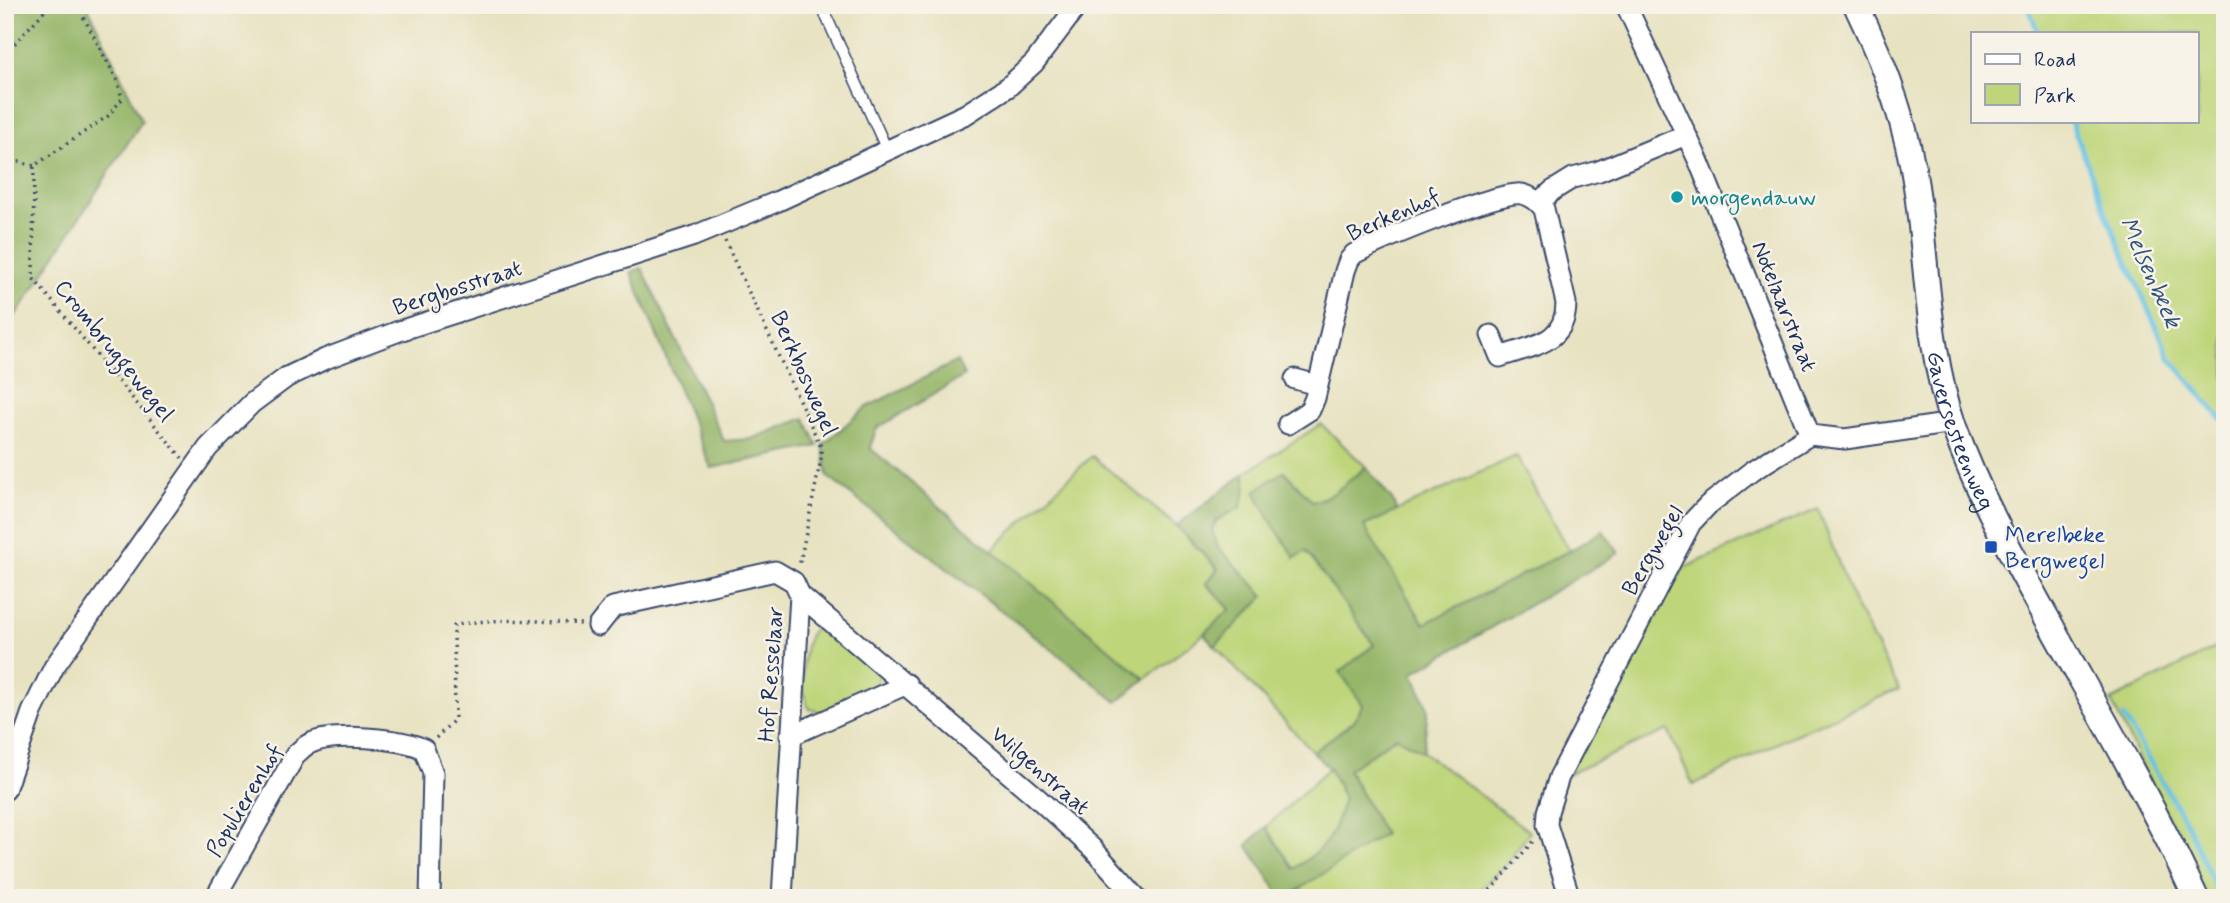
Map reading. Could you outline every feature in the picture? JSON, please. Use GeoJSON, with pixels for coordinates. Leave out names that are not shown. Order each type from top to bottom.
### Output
{"type":"FeatureCollection","features":[{"type":"Feature","properties":{"kind":"street","name":"Bergbosstraat"},"geometry":{"type":"LineString","coordinates":[[5,790],[32,712],[54,667],[208,448],[252,403],[288,377],[325,359],[400,331],[625,259],[718,226],[966,114],[1007,87],[1034,63],[1078,5]]}},
{"type":"Feature","properties":{"kind":"street","name":"Notelaarstraat"},"geometry":{"type":"LineString","coordinates":[[1626,5],[1686,135],[1810,435]]}},
{"type":"Feature","properties":{"kind":"street","name":"Gaversesteenweg"},"geometry":{"type":"LineString","coordinates":[[1856,5],[1886,78],[1907,140],[1917,195],[1939,370],[1953,423],[1993,523],[2114,737],[2196,898]]}},
{"type":"Feature","properties":{"kind":"street"},"geometry":{"type":"LineString","coordinates":[[1491,335],[1500,357],[1550,338],[1560,330],[1566,317],[1566,303],[1547,220],[1539,203],[1573,178],[1599,171],[1686,135]]}},
{"type":"Feature","properties":{"kind":"street","name":"Berkenhof"},"geometry":{"type":"LineString","coordinates":[[1287,425],[1310,410],[1345,271],[1354,254],[1490,198],[1521,194],[1539,203]]}},
{"type":"Feature","properties":{"kind":"street"},"geometry":{"type":"LineString","coordinates":[[1295,379],[1317,385]]}},
{"type":"Feature","properties":{"kind":"street"},"geometry":{"type":"LineString","coordinates":[[1810,435],[1845,439],[1953,423]]}},
{"type":"Feature","properties":{"kind":"street","name":"Bergwegel"},"geometry":{"type":"LineString","coordinates":[[1546,825],[1559,776],[1691,523],[1752,471],[1810,435]]}},
{"type":"Feature","properties":{"kind":"street","name":"Hof Resselaar"},"geometry":{"type":"LineString","coordinates":[[598,626],[613,607],[775,571],[797,588],[782,898]]}},
{"type":"Feature","properties":{"kind":"street","name":"Wilgenstraat"},"geometry":{"type":"LineString","coordinates":[[797,588],[1093,849],[1137,898]]}},
{"type":"Feature","properties":{"kind":"street"},"geometry":{"type":"LineString","coordinates":[[790,736],[907,684]]}},
{"type":"Feature","properties":{"kind":"street","name":"Populierenhof"},"geometry":{"type":"LineString","coordinates":[[215,898],[296,754],[310,743],[329,739],[392,739],[411,742],[424,749]]}},
{"type":"Feature","properties":{"kind":"street"},"geometry":{"type":"LineString","coordinates":[[424,749],[433,773],[430,898]]}},
{"type":"Feature","properties":{"kind":"street"},"geometry":{"type":"LineString","coordinates":[[1546,825],[1570,898]]}},
{"type":"Feature","properties":{"kind":"lane"},"geometry":{"type":"LineString","coordinates":[[821,5],[887,150]]}},
{"type":"Feature","properties":{"kind":"path"},"geometry":{"type":"LineString","coordinates":[[5,54],[50,5]]}},
{"type":"Feature","properties":{"kind":"path"},"geometry":{"type":"LineString","coordinates":[[5,158],[34,166],[108,116],[122,99],[118,82],[77,5]]}},
{"type":"Feature","properties":{"kind":"path","name":"Crombruggewegel"},"geometry":{"type":"LineString","coordinates":[[34,166],[33,278],[192,470]]}},
{"type":"Feature","properties":{"kind":"path","name":"Berkboswegel"},"geometry":{"type":"LineString","coordinates":[[718,226],[821,447],[797,588]]}},
{"type":"Feature","properties":{"kind":"path"},"geometry":{"type":"LineString","coordinates":[[424,749],[447,730],[455,719],[454,626],[465,623],[532,622],[598,626]]}},
{"type":"Feature","properties":{"kind":"path"},"geometry":{"type":"LineString","coordinates":[[1478,898],[1493,888],[1546,825]]}},
{"type":"Feature","properties":{"kind":"green space"},"geometry":{"type":"Polygon","coordinates":[[[5,5],[87,5],[142,121],[22,307],[5,328],[5,5]]]}},
{"type":"Feature","properties":{"kind":"green space"},"geometry":{"type":"Polygon","coordinates":[[[2028,5],[2225,5],[2225,423],[2170,358],[2110,223],[2071,122],[2198,122],[2198,32],[2038,32],[2028,5]]]}},
{"type":"Feature","properties":{"kind":"green space"},"geometry":{"type":"Polygon","coordinates":[[[642,268],[724,441],[751,439],[805,418],[818,446],[711,468],[631,272],[642,268]]]}},
{"type":"Feature","properties":{"kind":"green space"},"geometry":{"type":"Polygon","coordinates":[[[957,361],[964,376],[876,429],[870,448],[1145,679],[1117,702],[828,477],[823,445],[865,408],[957,361]]]}},
{"type":"Feature","properties":{"kind":"green space"},"geometry":{"type":"Polygon","coordinates":[[[1321,424],[1366,467],[1333,494],[1313,502],[1294,558],[1306,551],[1375,646],[1363,705],[1354,721],[1313,752],[1215,646],[1264,596],[1217,547],[1212,530],[1216,521],[1225,515],[1246,488],[1245,473],[1321,424]]]}},
{"type":"Feature","properties":{"kind":"green space"},"geometry":{"type":"Polygon","coordinates":[[[1092,456],[1176,526],[1218,569],[1206,584],[1231,609],[1204,634],[1145,679],[991,551],[1092,456]]]}},
{"type":"Feature","properties":{"kind":"green space"},"geometry":{"type":"Polygon","coordinates":[[[1516,456],[1569,551],[1424,624],[1363,526],[1516,456]]]}},
{"type":"Feature","properties":{"kind":"green space"},"geometry":{"type":"Polygon","coordinates":[[[1366,467],[1392,500],[1397,511],[1364,526],[1424,624],[1603,531],[1619,553],[1413,673],[1428,709],[1423,752],[1396,737],[1348,770],[1384,834],[1286,898],[1282,898],[1247,845],[1266,827],[1294,869],[1328,839],[1344,798],[1329,768],[1313,752],[1354,721],[1363,705],[1340,672],[1374,645],[1306,551],[1295,558],[1255,491],[1284,471],[1313,502],[1333,494],[1366,467]]]}},
{"type":"Feature","properties":{"kind":"green space"},"geometry":{"type":"Polygon","coordinates":[[[1245,473],[1246,488],[1241,507],[1216,521],[1212,530],[1218,547],[1264,596],[1215,646],[1204,634],[1230,609],[1206,583],[1218,569],[1176,526],[1245,473]]]}},
{"type":"Feature","properties":{"kind":"green space"},"geometry":{"type":"Polygon","coordinates":[[[1818,509],[1854,603],[1899,689],[1792,736],[1693,785],[1668,730],[1568,774],[1670,574],[1818,509]]]}},
{"type":"Feature","properties":{"kind":"green space"},"geometry":{"type":"Polygon","coordinates":[[[817,626],[825,626],[879,674],[877,684],[869,692],[821,712],[810,709],[806,702],[803,679],[807,641],[817,626]]]}},
{"type":"Feature","properties":{"kind":"green space"},"geometry":{"type":"Polygon","coordinates":[[[2225,643],[2225,898],[2206,898],[2111,701],[2225,643]]]}},
{"type":"Feature","properties":{"kind":"green space"},"geometry":{"type":"Polygon","coordinates":[[[1396,737],[1423,752],[1530,832],[1504,867],[1470,898],[1286,898],[1383,834],[1348,769],[1396,737]]]}},
{"type":"Feature","properties":{"kind":"green space"},"geometry":{"type":"Polygon","coordinates":[[[1329,768],[1344,798],[1334,830],[1323,848],[1294,869],[1266,827],[1329,768]]]}},
{"type":"Feature","properties":{"kind":"waterway"},"geometry":{"type":"LineString","coordinates":[[5,13],[17,5]]}},
{"type":"Feature","properties":{"kind":"waterway","name":"Melsenbeek"},"geometry":{"type":"LineString","coordinates":[[2028,5],[2038,32]]}},
{"type":"Feature","properties":{"kind":"waterway","name":"Melsenbeek"},"geometry":{"type":"LineString","coordinates":[[2071,122],[2110,223],[2170,358],[2225,423]]}},
{"type":"Feature","properties":{"kind":"waterway"},"geometry":{"type":"LineString","coordinates":[[2124,717],[2188,826],[2220,898]]}},
{"type":"Feature","properties":{"kind":"place","name":"morgendauw"},"geometry":{"type":"Point","coordinates":[1677,197]}},
{"type":"Feature","properties":{"kind":"place","name":"Merelbeke Bergwegel"},"geometry":{"type":"Point","coordinates":[1991,547]}}]}
